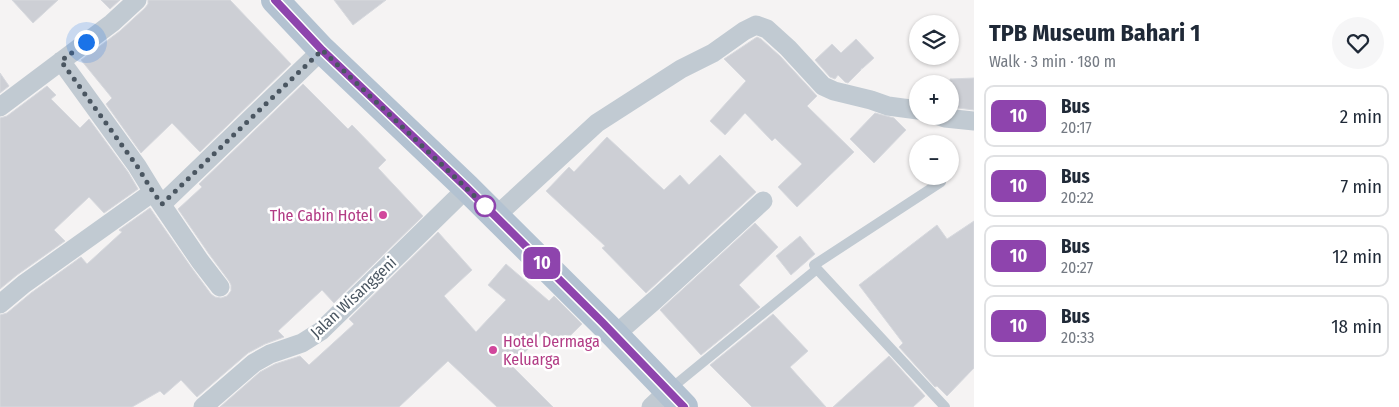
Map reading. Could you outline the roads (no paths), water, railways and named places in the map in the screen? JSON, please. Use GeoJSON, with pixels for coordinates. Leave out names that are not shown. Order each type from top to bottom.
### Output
{"type":"FeatureCollection","features":[{"type":"Feature","properties":{"kind":"main road"},"geometry":{"type":"LineString","coordinates":[[275,0],[322,50],[496,216],[615,335],[668,402]]}},
{"type":"Feature","properties":{"kind":"street"},"geometry":{"type":"LineString","coordinates":[[0,106],[112,23],[137,0]]}},
{"type":"Feature","properties":{"kind":"street"},"geometry":{"type":"LineString","coordinates":[[496,216],[597,122],[681,69],[713,53],[744,31],[756,25],[767,29],[788,48],[823,86],[834,91],[888,106],[909,109]]}},
{"type":"Feature","properties":{"kind":"street"},"geometry":{"type":"LineString","coordinates":[[0,304],[24,284],[157,198],[322,50]]}},
{"type":"Feature","properties":{"kind":"street"},"geometry":{"type":"LineString","coordinates":[[61,61],[137,166],[200,261],[220,287]]}},
{"type":"Feature","properties":{"kind":"street"},"geometry":{"type":"LineString","coordinates":[[959,119],[974,121]]}},
{"type":"Feature","properties":{"kind":"street","name":"Jalan Wisanggeni"},"geometry":{"type":"LineString","coordinates":[[203,407],[254,363],[270,354],[302,342],[321,331],[467,188]]}},
{"type":"Feature","properties":{"kind":"street"},"geometry":{"type":"LineString","coordinates":[[615,335],[763,201]]}},
{"type":"Feature","properties":{"kind":"lane"},"geometry":{"type":"LineString","coordinates":[[935,185],[814,265],[945,407]]}},
{"type":"Feature","properties":{"kind":"lane"},"geometry":{"type":"LineString","coordinates":[[668,402],[817,269]]}},
{"type":"Feature","properties":{"kind":"place","name":"The Cabin Hotel"},"geometry":{"type":"Point","coordinates":[383,215]}},
{"type":"Feature","properties":{"kind":"place","name":"Hotel Dermaga Keluarga"},"geometry":{"type":"Point","coordinates":[493,350]}}]}
